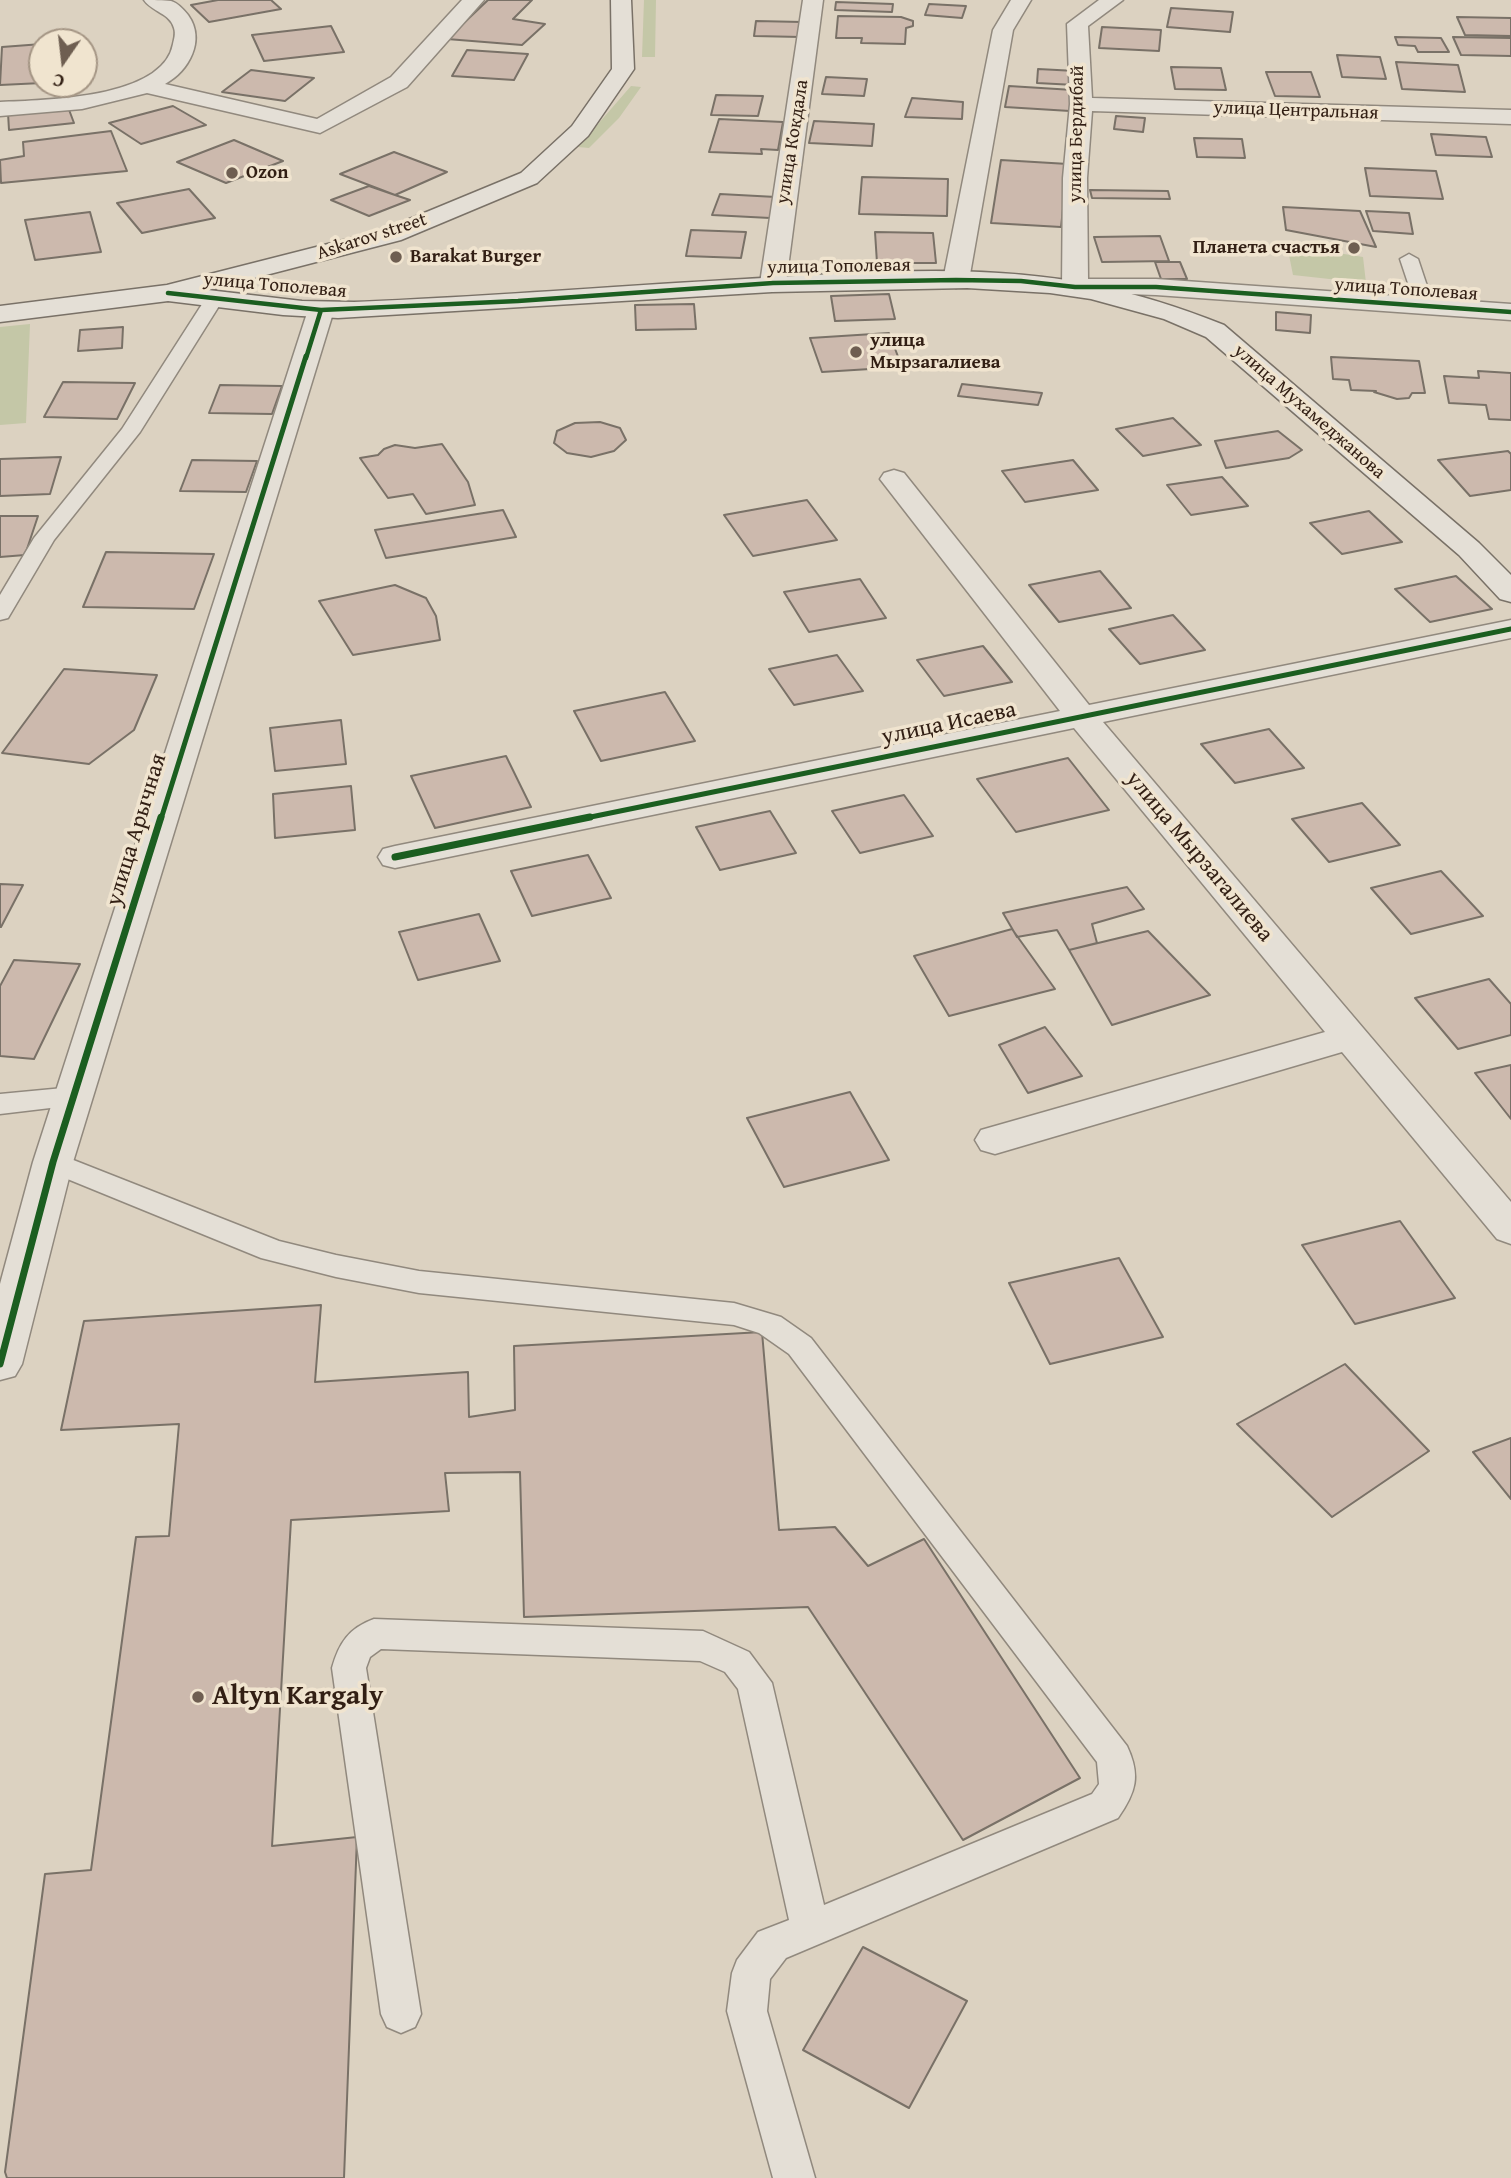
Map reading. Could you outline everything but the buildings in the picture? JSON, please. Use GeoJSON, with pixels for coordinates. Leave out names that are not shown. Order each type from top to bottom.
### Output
{"type":"FeatureCollection","features":[{"type":"Feature","properties":{"kind":"street"},"geometry":{"type":"LineString","coordinates":[[0,109],[65,104],[145,86],[164,77],[178,64],[187,46],[185,27],[176,14],[154,0]]}},
{"type":"Feature","properties":{"kind":"street"},"geometry":{"type":"LineString","coordinates":[[145,86],[320,126],[399,82],[474,0]]}},
{"type":"Feature","properties":{"kind":"street","name":"Askarov street"},"geometry":{"type":"LineString","coordinates":[[0,314],[168,293],[392,235],[529,178],[580,131],[623,69],[621,0]]}},
{"type":"Feature","properties":{"kind":"street","name":"улица Кокдала"},"geometry":{"type":"LineString","coordinates":[[773,283],[813,0]]}},
{"type":"Feature","properties":{"kind":"street"},"geometry":{"type":"LineString","coordinates":[[956,280],[1003,30],[1021,0]]}},
{"type":"Feature","properties":{"kind":"street","name":"улица Бердибай"},"geometry":{"type":"LineString","coordinates":[[1075,287],[1075,178],[1082,104],[1077,24],[1113,0]]}},
{"type":"Feature","properties":{"kind":"street","name":"улица Центральная"},"geometry":{"type":"LineString","coordinates":[[1082,104],[1511,117]]}},
{"type":"Feature","properties":{"kind":"street","name":"улица Тополевая"},"geometry":{"type":"LineString","coordinates":[[168,293],[321,310],[518,301],[773,283],[956,280],[1021,281],[1075,287],[1156,287],[1511,312]]}},
{"type":"Feature","properties":{"kind":"street","name":"улица Мухамеджанова"},"geometry":{"type":"LineString","coordinates":[[1075,287],[1175,313],[1215,331],[1469,549],[1511,593]]}},
{"type":"Feature","properties":{"kind":"street","name":"улица Арычная"},"geometry":{"type":"LineString","coordinates":[[0,1364],[53,1162],[321,310]]}},
{"type":"Feature","properties":{"kind":"street","name":"улица Мырзагалиева"},"geometry":{"type":"LineString","coordinates":[[894,479],[1081,716],[1511,1229]]}},
{"type":"Feature","properties":{"kind":"street","name":"улица Исаева"},"geometry":{"type":"LineString","coordinates":[[395,857],[1511,629]]}},
{"type":"Feature","properties":{"kind":"street"},"geometry":{"type":"LineString","coordinates":[[995,1140],[1350,1037]]}},
{"type":"Feature","properties":{"kind":"lane"},"geometry":{"type":"LineString","coordinates":[[1409,259],[1424,307]]}},
{"type":"Feature","properties":{"kind":"lane"},"geometry":{"type":"LineString","coordinates":[[0,613],[45,538],[130,432],[215,298]]}},
{"type":"Feature","properties":{"kind":"lane"},"geometry":{"type":"LineString","coordinates":[[0,1104],[74,1097]]}},
{"type":"Feature","properties":{"kind":"lane"},"geometry":{"type":"LineString","coordinates":[[53,1162],[272,1250],[324,1263],[419,1282],[734,1314],[769,1325],[800,1346],[1114,1756],[1118,1788],[1105,1806],[772,1945],[751,1973],[747,2011],[794,2178]]}},
{"type":"Feature","properties":{"kind":"lane"},"geometry":{"type":"LineString","coordinates":[[401,2014],[349,1668],[355,1649],[374,1634],[703,1646],[737,1662],[754,1683],[810,1929]]}},
{"type":"Feature","properties":{"kind":"green space"},"geometry":{"type":"Polygon","coordinates":[[[644,0],[656,0],[655,57],[642,57],[644,0]]]}},
{"type":"Feature","properties":{"kind":"green space"},"geometry":{"type":"Polygon","coordinates":[[[631,86],[641,87],[619,118],[589,148],[578,147],[631,86]]]}},
{"type":"Feature","properties":{"kind":"green space"},"geometry":{"type":"Polygon","coordinates":[[[1287,245],[1363,257],[1366,283],[1293,275],[1287,245]]]}},
{"type":"Feature","properties":{"kind":"green space"},"geometry":{"type":"Polygon","coordinates":[[[30,324],[26,423],[0,425],[0,327],[30,324]]]}},
{"type":"Feature","properties":{"kind":"cycle path"},"geometry":{"type":"LineString","coordinates":[[168,293],[321,310],[518,301],[773,283],[956,280],[1021,281],[1075,287],[1156,287],[1511,312]]}},
{"type":"Feature","properties":{"kind":"cycle path"},"geometry":{"type":"LineString","coordinates":[[0,1364],[53,1162],[321,310]]}},
{"type":"Feature","properties":{"kind":"cycle path"},"geometry":{"type":"LineString","coordinates":[[395,857],[1511,629]]}},
{"type":"Feature","properties":{"kind":"place","name":"Ozon"},"geometry":{"type":"Point","coordinates":[232,173]}},
{"type":"Feature","properties":{"kind":"place","name":"Планета счастья"},"geometry":{"type":"Point","coordinates":[1354,248]}},
{"type":"Feature","properties":{"kind":"place","name":"Barakat Burger"},"geometry":{"type":"Point","coordinates":[396,257]}},
{"type":"Feature","properties":{"kind":"place","name":"улица Мырзагалиева"},"geometry":{"type":"Point","coordinates":[856,352]}},
{"type":"Feature","properties":{"kind":"place","name":"Altyn Kargaly"},"geometry":{"type":"Point","coordinates":[198,1697]}}]}
